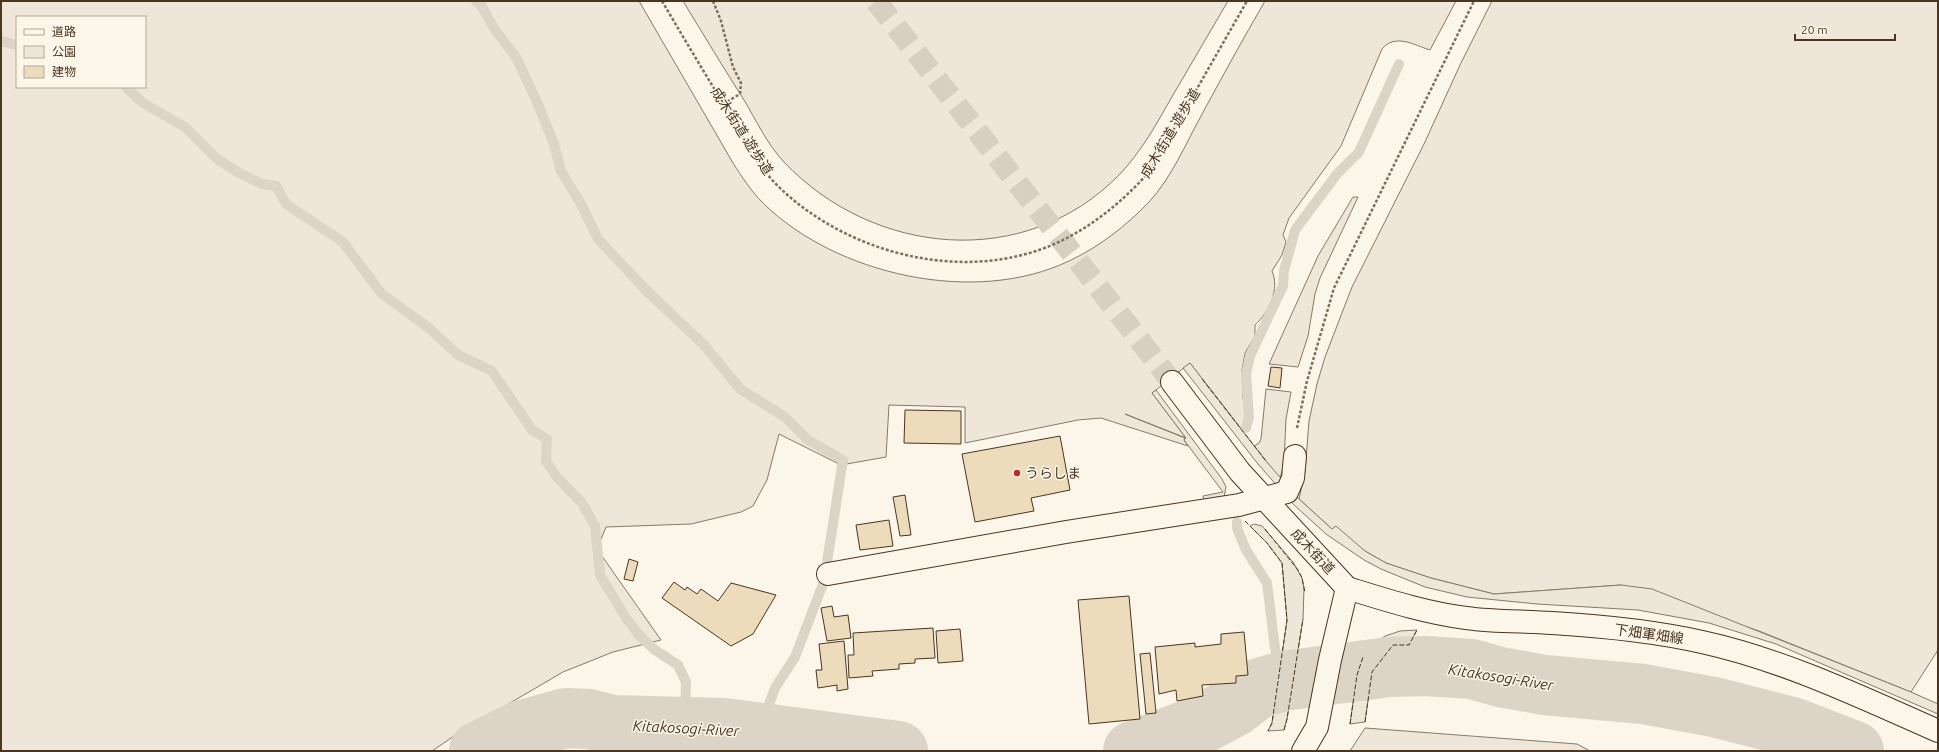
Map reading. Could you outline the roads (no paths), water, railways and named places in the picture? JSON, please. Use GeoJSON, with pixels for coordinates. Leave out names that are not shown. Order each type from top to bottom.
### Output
{"type":"FeatureCollection","features":[{"type":"Feature","properties":{"kind":"main road","name":"成木街道"},"geometry":{"type":"LineString","coordinates":[[1172,382],[1240,472],[1347,588]]}},
{"type":"Feature","properties":{"kind":"main road"},"geometry":{"type":"LineString","coordinates":[[828,574],[1074,531],[1239,505],[1287,492],[1293,478],[1295,456]]}},
{"type":"Feature","properties":{"kind":"main road"},"geometry":{"type":"LineString","coordinates":[[1303,751],[1317,727],[1330,660],[1347,588]]}},
{"type":"Feature","properties":{"kind":"main road","name":"下畑軍畑線"},"geometry":{"type":"LineString","coordinates":[[1347,588],[1406,605],[1467,618],[1554,623],[1647,632],[1702,642],[1750,655],[1800,672],[1938,731]]}},
{"type":"Feature","properties":{"kind":"waterway"},"geometry":{"type":"LineString","coordinates":[[476,1],[481,5],[495,30],[516,57],[537,102],[554,144],[561,171],[581,204],[598,239],[648,292],[705,346],[740,389],[785,417],[808,440],[843,460],[827,562]]}},
{"type":"Feature","properties":{"kind":"waterway"},"geometry":{"type":"LineString","coordinates":[[1,41],[16,45]]}},
{"type":"Feature","properties":{"kind":"waterway"},"geometry":{"type":"LineString","coordinates":[[1246,428],[1249,417],[1246,374],[1250,356],[1283,286],[1284,271],[1295,230],[1337,174],[1359,152],[1399,64]]}},
{"type":"Feature","properties":{"kind":"waterway"},"geometry":{"type":"LineString","coordinates":[[127,88],[143,103],[185,127],[217,159],[241,174],[262,184],[276,186],[286,204],[343,242],[382,294],[429,328],[458,355],[492,371],[532,430],[547,439],[546,461],[557,477],[582,503],[595,526],[600,575],[626,618],[638,634],[655,650],[678,665],[686,682],[685,726]]}},
{"type":"Feature","properties":{"kind":"waterway"},"geometry":{"type":"LineString","coordinates":[[1237,522],[1237,528],[1246,550],[1267,583],[1275,648],[1283,681]]}},
{"type":"Feature","properties":{"kind":"waterway"},"geometry":{"type":"LineString","coordinates":[[759,732],[775,688],[795,657],[823,584]]}},
{"type":"Feature","properties":{"kind":"waterway","name":"Kitakosogi-River"},"geometry":{"type":"LineString","coordinates":[[1133,751],[1198,726],[1235,706],[1257,689],[1283,681],[1389,667],[1425,666],[1472,669],[1500,677],[1544,685],[1643,694],[1714,707],[1792,727],[1854,751]]}},
{"type":"Feature","properties":{"kind":"waterway","name":"Kitakosogi-River"},"geometry":{"type":"LineString","coordinates":[[479,751],[522,730],[566,718],[589,719],[612,725],[724,728],[898,751]]}},
{"type":"Feature","properties":{"kind":"tunnel"},"geometry":{"type":"LineString","coordinates":[[876,1],[1172,382]]}},
{"type":"Feature","properties":{"kind":"place","name":"うらしま"},"geometry":{"type":"Point","coordinates":[1017,473]}}]}
